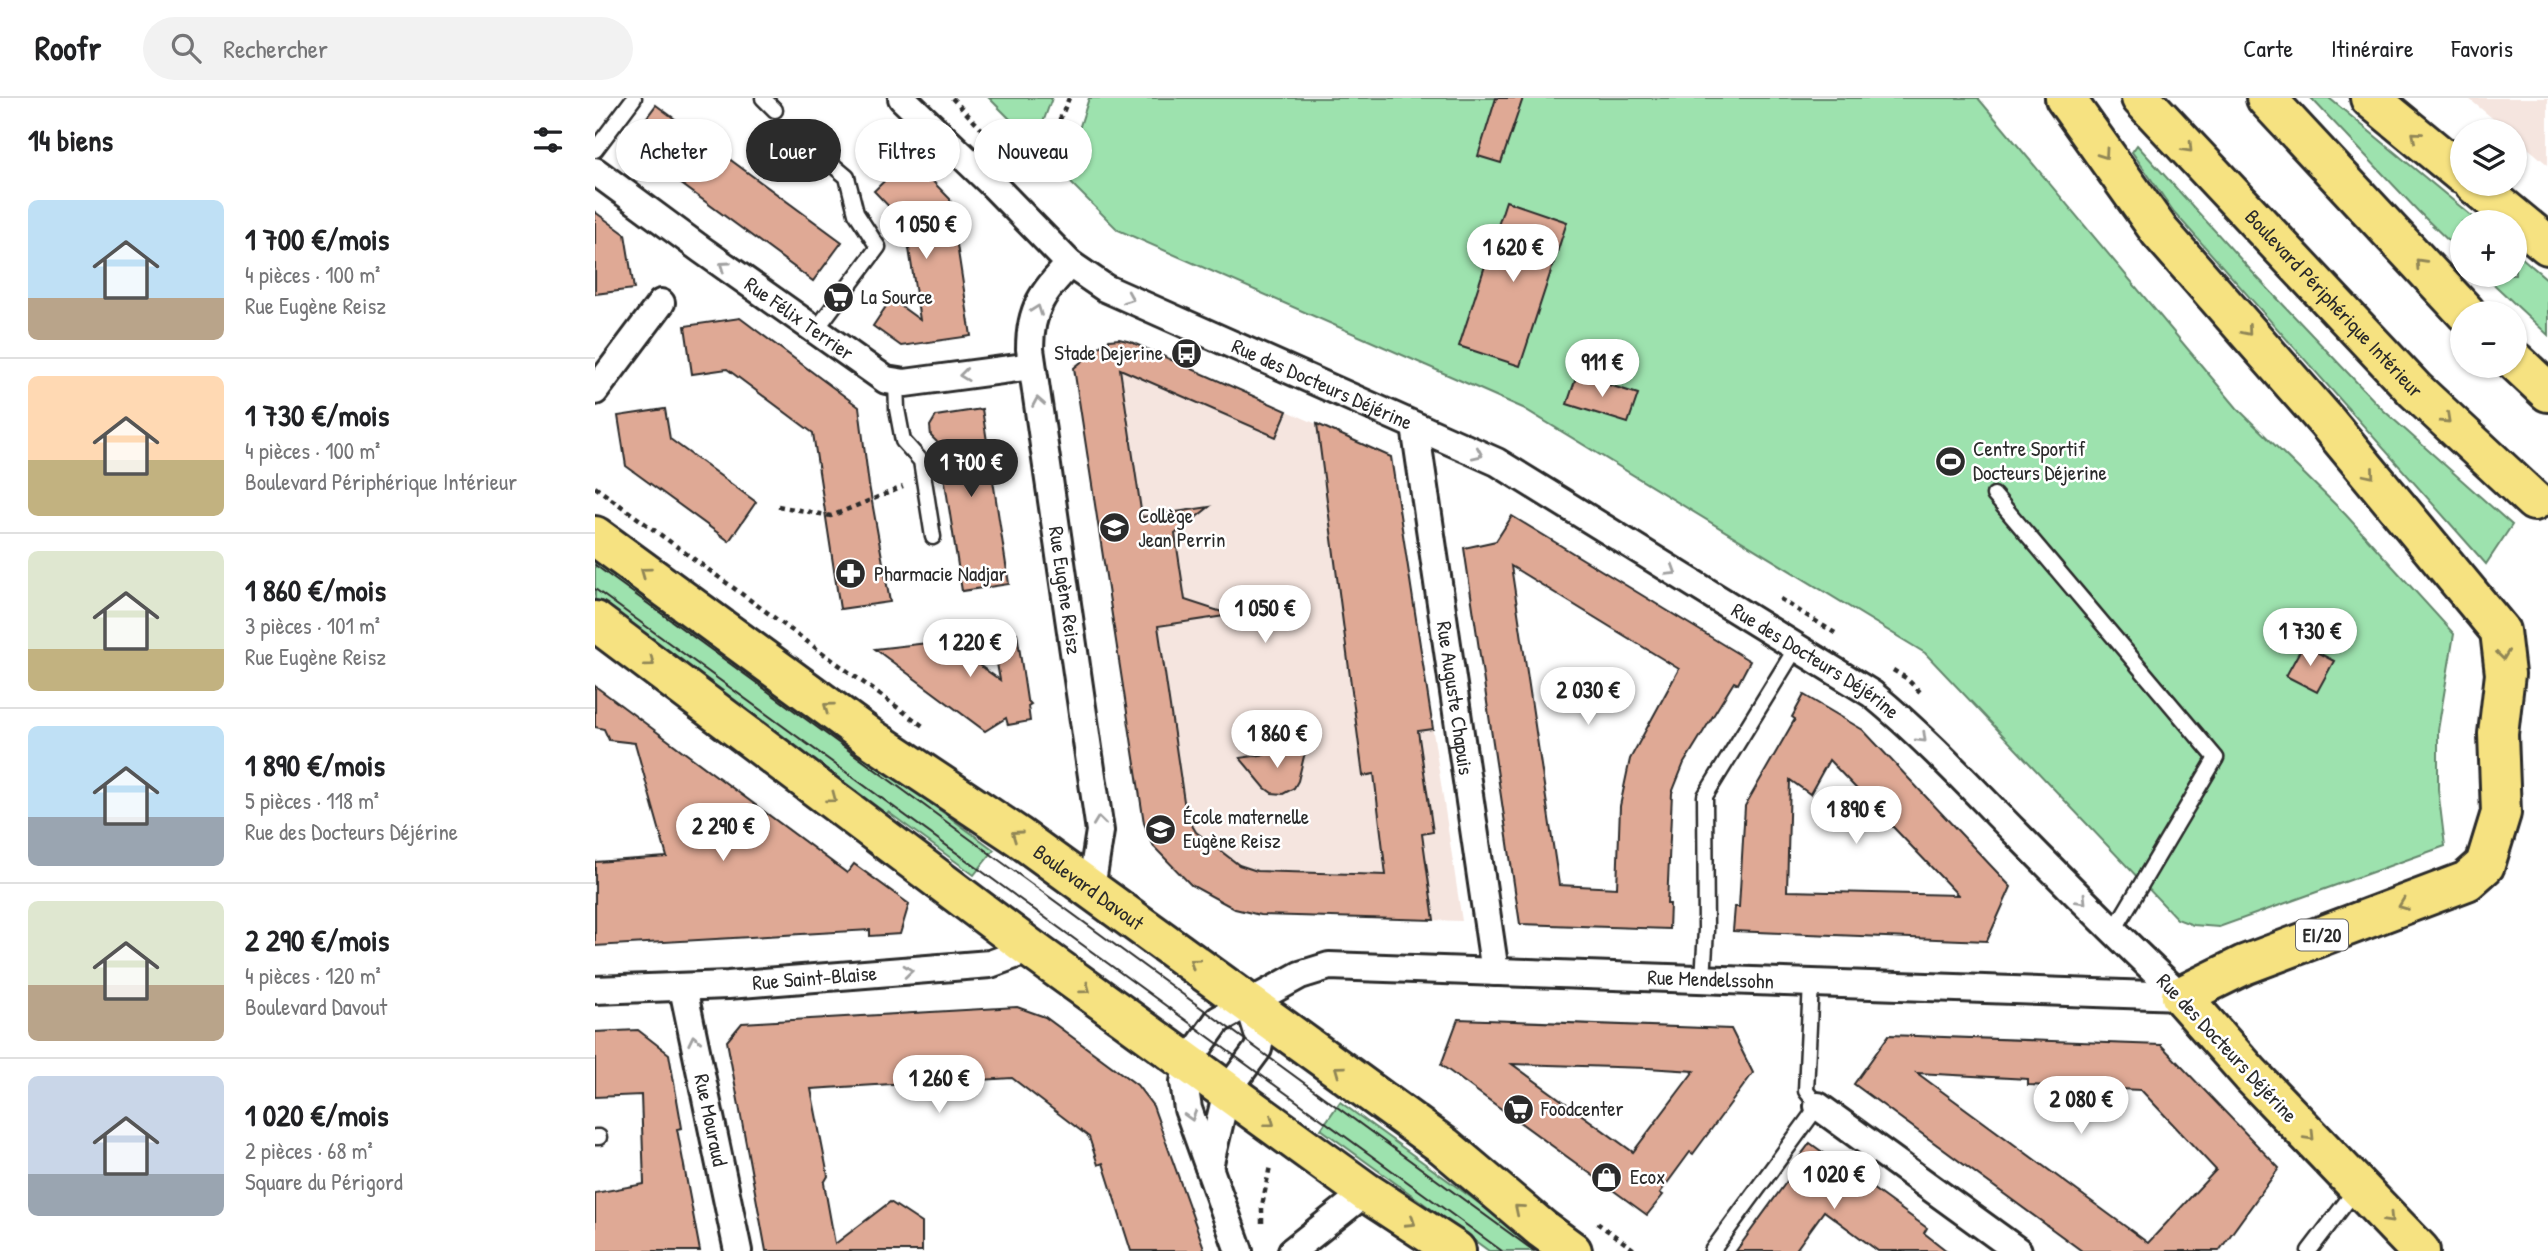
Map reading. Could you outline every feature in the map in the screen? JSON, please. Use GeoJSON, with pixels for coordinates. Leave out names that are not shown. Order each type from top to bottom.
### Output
{"type":"FeatureCollection","features":[{"type":"Feature","properties":{"kind":"main road","name":"EI/20"},"geometry":{"type":"LineString","coordinates":[[2064,98],[2160,232],[2327,422],[2500,631],[2505,674],[2498,734],[2501,813],[2485,865],[2467,881],[2244,965],[2181,996]]}},
{"type":"Feature","properties":{"kind":"main road","name":"Boulevard Périphérique Intérieur"},"geometry":{"type":"LineString","coordinates":[[2141,98],[2415,390],[2534,501]]}},
{"type":"Feature","properties":{"kind":"main road"},"geometry":{"type":"LineString","coordinates":[[2266,98],[2455,301]]}},
{"type":"Feature","properties":{"kind":"main road"},"geometry":{"type":"LineString","coordinates":[[2371,98],[2450,164]]}},
{"type":"Feature","properties":{"kind":"main road"},"geometry":{"type":"LineString","coordinates":[[2489,196],[2548,245]]}},
{"type":"Feature","properties":{"kind":"main road"},"geometry":{"type":"LineString","coordinates":[[2527,372],[2548,392]]}},
{"type":"Feature","properties":{"kind":"main road","name":"Boulevard Davout"},"geometry":{"type":"LineString","coordinates":[[595,536],[870,737],[989,816],[1444,1146],[1542,1229],[1573,1251]]}},
{"type":"Feature","properties":{"kind":"main road"},"geometry":{"type":"LineString","coordinates":[[595,621],[1031,949],[1366,1192],[1456,1251]]}},
{"type":"Feature","properties":{"kind":"main road","name":"Rue des Docteurs Déjérine"},"geometry":{"type":"LineString","coordinates":[[2181,996],[2251,1075],[2420,1251]]}},
{"type":"Feature","properties":{"kind":"street","name":"Rue des Docteurs Déjérine"},"geometry":{"type":"LineString","coordinates":[[902,98],[1070,264],[1105,288],[1497,462],[1872,694],[1902,719],[2113,933],[2181,996]]}},
{"type":"Feature","properties":{"kind":"street","name":"Rue Félix Terrier"},"geometry":{"type":"LineString","coordinates":[[595,171],[815,331],[887,380],[896,383]]}},
{"type":"Feature","properties":{"kind":"street","name":"Rue Eugène Reisz"},"geometry":{"type":"LineString","coordinates":[[1070,264],[1048,287],[1038,303],[1030,332],[1032,366],[1100,831],[1091,889]]}},
{"type":"Feature","properties":{"kind":"street"},"geometry":{"type":"LineString","coordinates":[[595,391],[661,303]]}},
{"type":"Feature","properties":{"kind":"street"},"geometry":{"type":"LineString","coordinates":[[896,383],[1032,366]]}},
{"type":"Feature","properties":{"kind":"street","name":"Rue Auguste Chapuis"},"geometry":{"type":"LineString","coordinates":[[1415,426],[1495,972]]}},
{"type":"Feature","properties":{"kind":"street","name":"Rue Saint-Blaise"},"geometry":{"type":"LineString","coordinates":[[595,990],[683,988],[990,964],[1031,949]]}},
{"type":"Feature","properties":{"kind":"street","name":"Rue Mendelssohn"},"geometry":{"type":"LineString","coordinates":[[1188,1062],[1218,1020],[1300,975],[1329,967],[2181,996]]}},
{"type":"Feature","properties":{"kind":"street","name":"Rue Mouraud"},"geometry":{"type":"LineString","coordinates":[[683,988],[738,1251]]}},
{"type":"Feature","properties":{"kind":"street"},"geometry":{"type":"LineString","coordinates":[[1208,1169],[1227,1091],[1258,1049],[1260,1039],[1249,1004]]}},
{"type":"Feature","properties":{"kind":"street"},"geometry":{"type":"LineString","coordinates":[[1188,1062],[1184,1082],[1188,1109],[1239,1251]]}},
{"type":"Feature","properties":{"kind":"street"},"geometry":{"type":"LineString","coordinates":[[1818,1106],[2018,1251]]}},
{"type":"Feature","properties":{"kind":"street"},"geometry":{"type":"LineString","coordinates":[[1292,1251],[1366,1192]]}},
{"type":"Feature","properties":{"kind":"lane"},"geometry":{"type":"LineString","coordinates":[[595,150],[633,98]]}},
{"type":"Feature","properties":{"kind":"lane"},"geometry":{"type":"LineString","coordinates":[[763,98],[775,110]]}},
{"type":"Feature","properties":{"kind":"lane"},"geometry":{"type":"LineString","coordinates":[[815,331],[878,247],[856,213],[847,177],[841,172]]}},
{"type":"Feature","properties":{"kind":"lane"},"geometry":{"type":"LineString","coordinates":[[896,383],[897,410],[903,440],[921,461],[933,537]]}},
{"type":"Feature","properties":{"kind":"lane"},"geometry":{"type":"LineString","coordinates":[[1994,495],[2216,758],[2113,933]]}},
{"type":"Feature","properties":{"kind":"lane"},"geometry":{"type":"LineString","coordinates":[[1703,979],[1706,930],[1705,796],[1796,648]]}},
{"type":"Feature","properties":{"kind":"lane"},"geometry":{"type":"LineString","coordinates":[[1712,1251],[1818,1106],[1806,1091],[1811,982]]}},
{"type":"Feature","properties":{"kind":"lane"},"geometry":{"type":"LineString","coordinates":[[2309,1251],[2358,1187]]}},
{"type":"Feature","properties":{"kind":"path"},"geometry":{"type":"LineString","coordinates":[[1060,119],[1069,98]]}},
{"type":"Feature","properties":{"kind":"path"},"geometry":{"type":"LineString","coordinates":[[778,506],[831,516],[923,479]]}},
{"type":"Feature","properties":{"kind":"path"},"geometry":{"type":"LineString","coordinates":[[595,487],[929,731]]}},
{"type":"Feature","properties":{"kind":"path"},"geometry":{"type":"LineString","coordinates":[[1256,1230],[1262,1224],[1262,1206],[1270,1166],[1278,1158]]}},
{"type":"Feature","properties":{"kind":"shaded area"},"geometry":{"type":"Polygon","coordinates":[[[2468,98],[2548,98],[2548,165],[2527,147],[2527,119],[2493,119],[2468,98]]]}},
{"type":"Feature","properties":{"kind":"shaded area"},"geometry":{"type":"Polygon","coordinates":[[[1109,340],[1132,342],[1391,457],[1462,921],[1260,915],[1235,909],[1201,892],[1154,847],[1144,823],[1074,364],[1080,363],[1109,340]]]}},
{"type":"Feature","properties":{"kind":"green space"},"geometry":{"type":"Polygon","coordinates":[[[989,98],[1052,98],[1044,119],[1010,119],[989,98]]]}},
{"type":"Feature","properties":{"kind":"green space","name":"Centre Sportif Docteurs Déjerine"},"geometry":{"type":"Polygon","coordinates":[[[1089,98],[1978,98],[2237,408],[2345,514],[2454,634],[2438,730],[2438,789],[2445,846],[2219,927],[2193,925],[2177,919],[1925,653],[1523,408],[1118,230],[1070,182],[1092,182],[1092,119],[1082,119],[1089,98]]]}},
{"type":"Feature","properties":{"kind":"green space"},"geometry":{"type":"Polygon","coordinates":[[[2311,98],[2329,98],[2464,210],[2450,210],[2450,242],[2311,98]]]}},
{"type":"Feature","properties":{"kind":"green space"},"geometry":{"type":"Polygon","coordinates":[[[2137,145],[2382,409],[2512,525],[2486,564],[2174,212],[2132,152],[2137,145]]]}},
{"type":"Feature","properties":{"kind":"green space"},"geometry":{"type":"Polygon","coordinates":[[[2527,262],[2548,280],[2548,335],[2527,315],[2527,301],[2512,301],[2497,287],[2527,287],[2527,262]]]}},
{"type":"Feature","properties":{"kind":"green space"},"geometry":{"type":"Polygon","coordinates":[[[595,556],[994,850],[974,875],[888,812],[884,817],[595,604],[595,556]]]}},
{"type":"Feature","properties":{"kind":"green space"},"geometry":{"type":"Polygon","coordinates":[[[1340,1102],[1545,1251],[1489,1251],[1321,1129],[1340,1102]]]}},
{"type":"Feature","properties":{"kind":"building"},"geometry":{"type":"Polygon","coordinates":[[[1496,98],[1523,98],[1501,163],[1478,156],[1496,98]]]}},
{"type":"Feature","properties":{"kind":"building"},"geometry":{"type":"Polygon","coordinates":[[[656,105],[675,119],[646,119],[656,105]]]}},
{"type":"Feature","properties":{"kind":"building"},"geometry":{"type":"Polygon","coordinates":[[[732,161],[746,171],[746,182],[761,182],[842,242],[813,281],[679,182],[732,182],[732,161]]]}},
{"type":"Feature","properties":{"kind":"building"},"geometry":{"type":"Polygon","coordinates":[[[883,182],[933,182],[950,199],[971,336],[901,346],[873,326],[891,299],[920,320],[906,229],[900,218],[874,191],[883,182]]]}},
{"type":"Feature","properties":{"kind":"building"},"geometry":{"type":"Polygon","coordinates":[[[1506,201],[1567,222],[1520,366],[1459,346],[1506,201]]]}},
{"type":"Feature","properties":{"kind":"building"},"geometry":{"type":"Polygon","coordinates":[[[595,212],[625,234],[634,289],[595,294],[595,212]]]}},
{"type":"Feature","properties":{"kind":"building"},"geometry":{"type":"Polygon","coordinates":[[[740,318],[859,407],[869,485],[890,602],[840,609],[813,433],[727,369],[692,374],[685,326],[740,318]]]}},
{"type":"Feature","properties":{"kind":"building"},"geometry":{"type":"Polygon","coordinates":[[[1119,339],[1287,411],[1276,437],[1120,369],[1142,517],[1209,507],[1175,534],[1185,600],[1231,615],[1158,626],[1186,815],[1196,832],[1239,865],[1257,871],[1386,875],[1374,774],[1363,776],[1317,424],[1391,457],[1433,729],[1418,731],[1433,832],[1422,834],[1434,920],[1260,915],[1235,909],[1191,885],[1154,847],[1144,823],[1074,368],[1109,340],[1119,339]]]}},
{"type":"Feature","properties":{"kind":"building"},"geometry":{"type":"Polygon","coordinates":[[[1577,375],[1638,394],[1628,423],[1567,404],[1577,375]]]}},
{"type":"Feature","properties":{"kind":"building"},"geometry":{"type":"Polygon","coordinates":[[[665,409],[670,439],[756,502],[729,541],[626,466],[618,416],[665,409]]]}},
{"type":"Feature","properties":{"kind":"building"},"geometry":{"type":"Polygon","coordinates":[[[982,409],[1009,584],[962,591],[939,444],[931,436],[930,426],[936,416],[982,409]]]}},
{"type":"Feature","properties":{"kind":"building"},"geometry":{"type":"Polygon","coordinates":[[[1512,516],[1750,661],[1738,684],[1734,682],[1684,763],[1672,793],[1667,904],[1670,904],[1669,929],[1520,924],[1464,548],[1496,541],[1512,516]],[[1511,566],[1559,885],[1617,888],[1620,806],[1630,759],[1679,669],[1511,566]]]}},
{"type":"Feature","properties":{"kind":"building"},"geometry":{"type":"Polygon","coordinates":[[[1017,633],[1027,700],[1031,704],[1028,706],[1030,721],[1008,725],[1006,718],[985,731],[875,649],[945,641],[1000,680],[992,636],[1017,633]]]}},
{"type":"Feature","properties":{"kind":"building"},"geometry":{"type":"Polygon","coordinates":[[[2303,645],[2334,661],[2317,692],[2286,676],[2303,645]]]}},
{"type":"Feature","properties":{"kind":"building"},"geometry":{"type":"Polygon","coordinates":[[[595,686],[847,873],[854,864],[909,904],[900,934],[870,936],[870,930],[595,946],[595,862],[667,857],[635,743],[609,740],[604,729],[595,727],[595,686]]]}},
{"type":"Feature","properties":{"kind":"building"},"geometry":{"type":"Polygon","coordinates":[[[1804,695],[1863,730],[2011,887],[1987,941],[1733,931],[1735,907],[1739,907],[1745,806],[1795,719],[1792,717],[1804,695]],[[1829,760],[1810,794],[1790,780],[1787,891],[1958,895],[1829,760]]]}},
{"type":"Feature","properties":{"kind":"building"},"geometry":{"type":"Polygon","coordinates":[[[1306,748],[1298,781],[1294,788],[1283,794],[1272,793],[1265,788],[1240,758],[1306,748]]]}},
{"type":"Feature","properties":{"kind":"building"},"geometry":{"type":"Polygon","coordinates":[[[1017,1007],[1045,1017],[1137,1085],[1153,1106],[1205,1251],[1131,1251],[1103,1163],[1098,1165],[1089,1137],[1012,1078],[981,1080],[981,1075],[927,1079],[924,1082],[811,1089],[828,1176],[824,1183],[835,1244],[890,1202],[922,1223],[922,1251],[766,1251],[727,1041],[742,1023],[1017,1007]]]}},
{"type":"Feature","properties":{"kind":"building"},"geometry":{"type":"Polygon","coordinates":[[[1458,1019],[1731,1029],[1753,1073],[1693,1154],[1690,1152],[1647,1215],[1441,1065],[1458,1019]],[[1512,1064],[1633,1152],[1694,1071],[1512,1064]]]}},
{"type":"Feature","properties":{"kind":"building"},"geometry":{"type":"Polygon","coordinates":[[[638,1030],[669,1054],[682,1128],[677,1129],[700,1251],[595,1251],[595,1193],[644,1184],[641,1095],[595,1097],[595,1032],[638,1030]]]}},
{"type":"Feature","properties":{"kind":"building"},"geometry":{"type":"Polygon","coordinates":[[[1889,1035],[2161,1045],[2279,1168],[2219,1251],[2082,1251],[1854,1084],[1889,1035]],[[1917,1073],[2148,1243],[2216,1170],[2141,1090],[2028,1085],[2028,1079],[1917,1073]]]}},
{"type":"Feature","properties":{"kind":"building"},"geometry":{"type":"Polygon","coordinates":[[[1810,1143],[1927,1228],[1924,1233],[1947,1251],[1878,1251],[1824,1211],[1795,1251],[1736,1251],[1798,1166],[1795,1163],[1810,1143]]]}},
{"type":"Feature","properties":{"kind":"tram line"},"geometry":{"type":"LineString","coordinates":[[595,565],[1534,1251]]}},
{"type":"Feature","properties":{"kind":"tram line"},"geometry":{"type":"LineString","coordinates":[[595,589],[1502,1251]]}},
{"type":"Feature","properties":{"kind":"place","name":"La Source"},"geometry":{"type":"Point","coordinates":[838,297]}},
{"type":"Feature","properties":{"kind":"place","name":"Stade Dejerine"},"geometry":{"type":"Point","coordinates":[1186,353]}},
{"type":"Feature","properties":{"kind":"place","name":"Centre Sportif Docteurs Déjerine"},"geometry":{"type":"Point","coordinates":[1950,461]}},
{"type":"Feature","properties":{"kind":"place","name":"Collège Jean Perrin"},"geometry":{"type":"Point","coordinates":[1115,528]}},
{"type":"Feature","properties":{"kind":"place","name":"Pharmacie Nadjar"},"geometry":{"type":"Point","coordinates":[851,574]}},
{"type":"Feature","properties":{"kind":"place","name":"École maternelle Eugène Reisz"},"geometry":{"type":"Point","coordinates":[1160,829]}},
{"type":"Feature","properties":{"kind":"place","name":"Foodcenter"},"geometry":{"type":"Point","coordinates":[1518,1109]}},
{"type":"Feature","properties":{"kind":"place","name":"Ecox"},"geometry":{"type":"Point","coordinates":[1607,1177]}}]}
